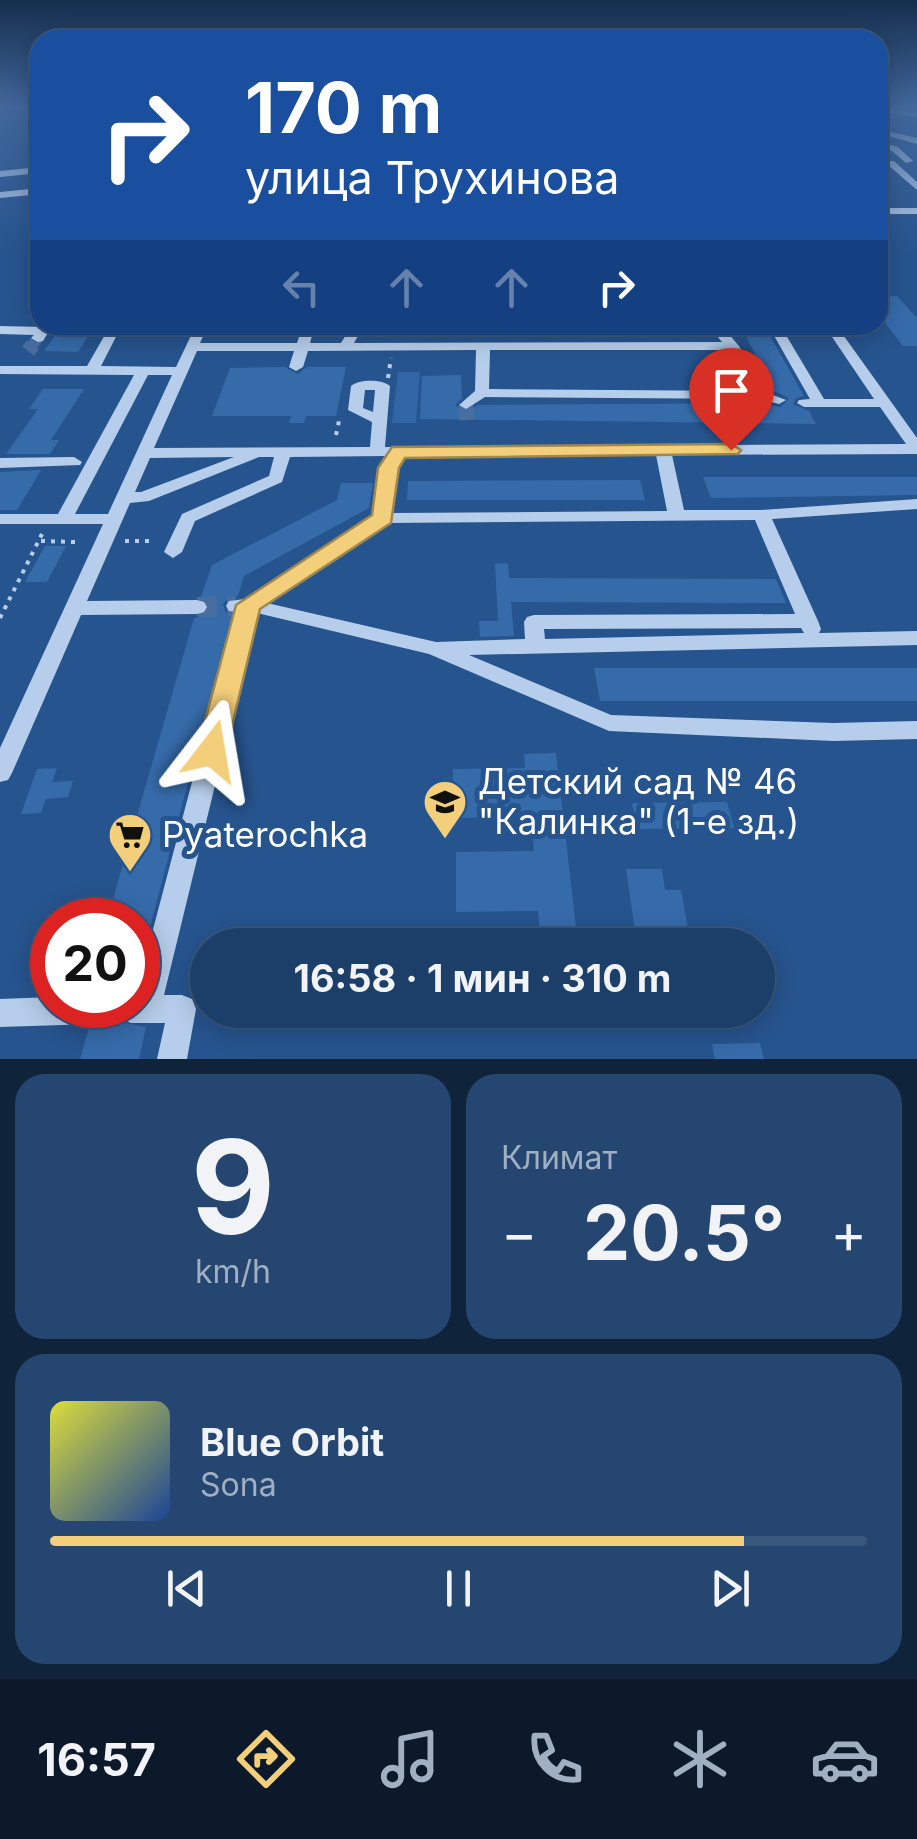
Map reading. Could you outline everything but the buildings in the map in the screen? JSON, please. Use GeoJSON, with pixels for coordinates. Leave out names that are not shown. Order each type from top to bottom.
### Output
{"type":"FeatureCollection","features":[{"type":"Feature","properties":{"kind":"street"},"geometry":{"type":"LineString","coordinates":[[913,161],[890,164],[917,187]]}},
{"type":"Feature","properties":{"kind":"street"},"geometry":{"type":"LineString","coordinates":[[0,174],[30,171]]}},
{"type":"Feature","properties":{"kind":"street"},"geometry":{"type":"LineString","coordinates":[[890,174],[902,174]]}},
{"type":"Feature","properties":{"kind":"street"},"geometry":{"type":"LineString","coordinates":[[0,195],[30,193]]}},
{"type":"Feature","properties":{"kind":"street"},"geometry":{"type":"LineString","coordinates":[[888,211],[917,211]]}},
{"type":"Feature","properties":{"kind":"street"},"geometry":{"type":"LineString","coordinates":[[0,330],[30,331]]}},
{"type":"Feature","properties":{"kind":"street"},"geometry":{"type":"LineString","coordinates":[[92,370],[111,335]]}},
{"type":"Feature","properties":{"kind":"street"},"geometry":{"type":"LineString","coordinates":[[0,774],[198,335]]}},
{"type":"Feature","properties":{"kind":"street"},"geometry":{"type":"LineString","coordinates":[[296,367],[306,335]]}},
{"type":"Feature","properties":{"kind":"street"},"geometry":{"type":"LineString","coordinates":[[345,348],[352,335]]}},
{"type":"Feature","properties":{"kind":"street"},"geometry":{"type":"LineString","coordinates":[[723,335],[760,395]]}},
{"type":"Feature","properties":{"kind":"street"},"geometry":{"type":"LineString","coordinates":[[779,335],[812,402],[886,403]]}},
{"type":"Feature","properties":{"kind":"street"},"geometry":{"type":"LineString","coordinates":[[837,335],[917,449]]}},
{"type":"Feature","properties":{"kind":"street"},"geometry":{"type":"LineString","coordinates":[[193,347],[732,346]]}},
{"type":"Feature","properties":{"kind":"street"},"geometry":{"type":"LineString","coordinates":[[467,417],[482,394],[483,347]]}},
{"type":"Feature","properties":{"kind":"street"},"geometry":{"type":"LineString","coordinates":[[4,370],[24,356]]}},
{"type":"Feature","properties":{"kind":"street"},"geometry":{"type":"LineString","coordinates":[[4,370],[182,371]]}},
{"type":"Feature","properties":{"kind":"street"},"geometry":{"type":"LineString","coordinates":[[64,518],[144,370]]}},
{"type":"Feature","properties":{"kind":"street"},"geometry":{"type":"LineString","coordinates":[[378,419],[355,410],[358,386],[383,386],[378,451]]}},
{"type":"Feature","properties":{"kind":"street"},"geometry":{"type":"LineString","coordinates":[[482,394],[760,395],[778,400]]}},
{"type":"Feature","properties":{"kind":"street"},"geometry":{"type":"LineString","coordinates":[[145,454],[917,449]]}},
{"type":"Feature","properties":{"kind":"street"},"geometry":{"type":"LineString","coordinates":[[663,450],[676,514]]}},
{"type":"Feature","properties":{"kind":"street"},"geometry":{"type":"LineString","coordinates":[[126,498],[143,497],[262,452]]}},
{"type":"Feature","properties":{"kind":"street"},"geometry":{"type":"LineString","coordinates":[[173,552],[188,518],[276,479],[283,452]]}},
{"type":"Feature","properties":{"kind":"street"},"geometry":{"type":"LineString","coordinates":[[383,518],[388,468],[399,452]]}},
{"type":"Feature","properties":{"kind":"street"},"geometry":{"type":"LineString","coordinates":[[0,463],[74,462]]}},
{"type":"Feature","properties":{"kind":"street"},"geometry":{"type":"LineString","coordinates":[[172,1059],[182,1009],[138,1008],[242,606],[383,518],[761,515],[917,504]]}},
{"type":"Feature","properties":{"kind":"street"},"geometry":{"type":"LineString","coordinates":[[761,515],[812,630]]}},
{"type":"Feature","properties":{"kind":"street"},"geometry":{"type":"LineString","coordinates":[[0,518],[115,519]]}},
{"type":"Feature","properties":{"kind":"street"},"geometry":{"type":"LineString","coordinates":[[242,606],[434,648],[609,723],[833,732],[917,730]]}},
{"type":"Feature","properties":{"kind":"street"},"geometry":{"type":"LineString","coordinates":[[76,608],[197,607]]}},
{"type":"Feature","properties":{"kind":"street"},"geometry":{"type":"LineString","coordinates":[[434,648],[812,630],[917,638]]}},
{"type":"Feature","properties":{"kind":"street"},"geometry":{"type":"LineString","coordinates":[[0,1013],[30,1012]]}},
{"type":"Feature","properties":{"kind":"path"},"geometry":{"type":"LineString","coordinates":[[383,386],[396,348]]}},
{"type":"Feature","properties":{"kind":"path"},"geometry":{"type":"LineString","coordinates":[[336,436],[340,416]]}},
{"type":"Feature","properties":{"kind":"path"},"geometry":{"type":"LineString","coordinates":[[0,618],[41,541],[44,518]]}},
{"type":"Feature","properties":{"kind":"path"},"geometry":{"type":"LineString","coordinates":[[41,541],[75,542]]}},
{"type":"Feature","properties":{"kind":"path"},"geometry":{"type":"LineString","coordinates":[[125,541],[153,541]]}},
{"type":"Feature","properties":{"kind":"shaded area"},"geometry":{"type":"Polygon","coordinates":[[[398,372],[420,372],[416,423],[392,423],[398,372]]]}},
{"type":"Feature","properties":{"kind":"tunnel"},"geometry":{"type":"LineString","coordinates":[[31,347],[38,338]]}},
{"type":"Feature","properties":{"kind":"tunnel"},"geometry":{"type":"LineString","coordinates":[[28,351],[33,345]]}},
{"type":"Feature","properties":{"kind":"tunnel"},"geometry":{"type":"LineString","coordinates":[[466,405],[467,421]]}},
{"type":"Feature","properties":{"kind":"tunnel"},"geometry":{"type":"LineString","coordinates":[[197,607],[236,606]]}},
{"type":"Feature","properties":{"kind":"place","name":"Детский сад № 46 \"Калинка\" (1-е зд.)"},"geometry":{"type":"Point","coordinates":[445,840]}},
{"type":"Feature","properties":{"kind":"place","name":"Pyaterochka"},"geometry":{"type":"Point","coordinates":[130,873]}},
{"type":"Feature","properties":{"kind":"route"},"geometry":{"type":"LineString","coordinates":[[212,751],[249,605],[383,518],[388,468],[399,452],[731,450]]}}]}
